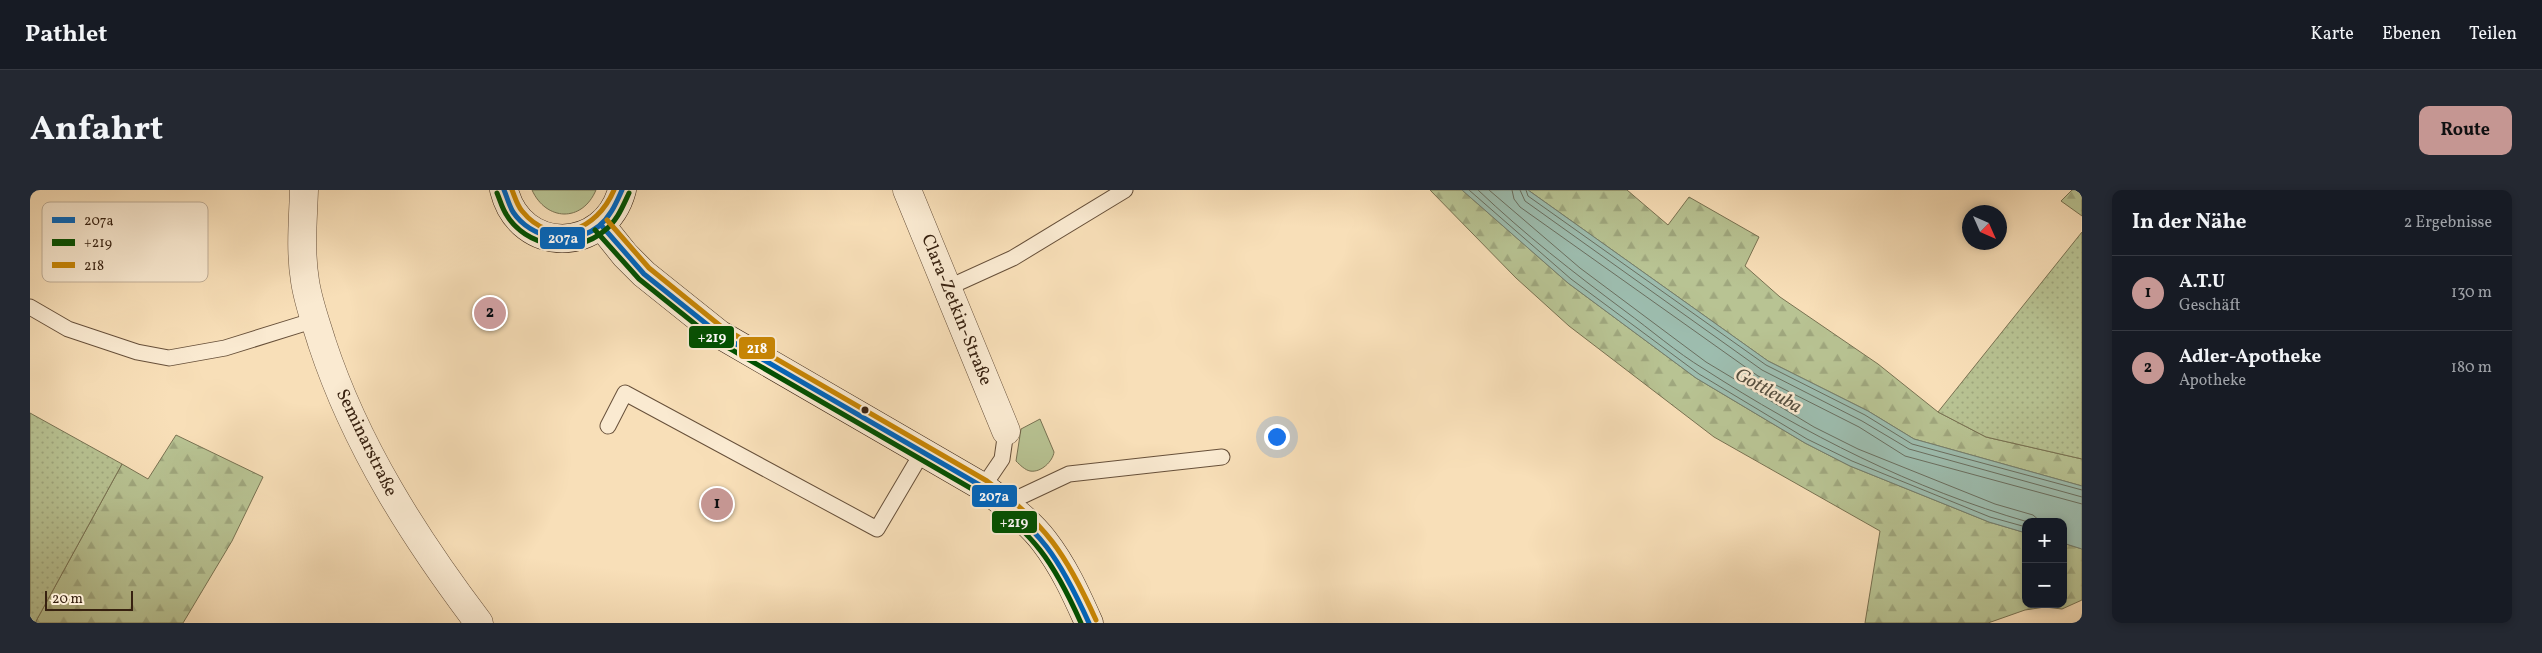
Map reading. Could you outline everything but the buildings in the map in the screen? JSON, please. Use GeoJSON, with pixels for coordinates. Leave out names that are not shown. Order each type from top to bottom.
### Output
{"type":"FeatureCollection","features":[{"type":"Feature","properties":{"kind":"main road","name":"Seminarstraße"},"geometry":{"type":"LineString","coordinates":[[304,190],[302,242],[305,281],[332,374],[351,418],[396,505],[479,623]]}},
{"type":"Feature","properties":{"kind":"main road","name":"Seminarstraße"},"geometry":{"type":"LineString","coordinates":[[302,242],[315,206],[324,190]]}},
{"type":"Feature","properties":{"kind":"main road"},"geometry":{"type":"LineString","coordinates":[[503,191],[509,204],[528,228],[545,236],[575,238],[602,225],[614,209],[622,190]]}},
{"type":"Feature","properties":{"kind":"main road","name":"Clara-Zetkin-Straße"},"geometry":{"type":"LineString","coordinates":[[907,190],[1006,431]]}},
{"type":"Feature","properties":{"kind":"main road"},"geometry":{"type":"LineString","coordinates":[[602,225],[644,274],[718,334],[983,487],[1008,507],[1043,540],[1068,576],[1089,623]]}},
{"type":"Feature","properties":{"kind":"lane"},"geometry":{"type":"LineString","coordinates":[[947,288],[1014,258],[1125,190]]}},
{"type":"Feature","properties":{"kind":"lane"},"geometry":{"type":"LineString","coordinates":[[30,307],[68,329],[111,344],[170,358],[225,348],[315,320]]}},
{"type":"Feature","properties":{"kind":"lane"},"geometry":{"type":"LineString","coordinates":[[608,426],[625,393],[877,529],[923,452]]}},
{"type":"Feature","properties":{"kind":"lane"},"geometry":{"type":"LineString","coordinates":[[983,487],[1002,459],[1006,431]]}},
{"type":"Feature","properties":{"kind":"lane"},"geometry":{"type":"LineString","coordinates":[[1008,507],[1020,497],[1069,474],[1222,457]]}},
{"type":"Feature","properties":{"kind":"green space"},"geometry":{"type":"Polygon","coordinates":[[[532,190],[596,190],[590,201],[582,208],[573,213],[564,214],[546,208],[532,190]]]}},
{"type":"Feature","properties":{"kind":"green space"},"geometry":{"type":"Polygon","coordinates":[[[1430,190],[1462,190],[1568,283],[1696,378],[1805,443],[1850,466],[1989,522],[2022,532],[2022,608],[2038,608],[2025,610],[1988,623],[1865,623],[1880,531],[1714,437],[1569,326],[1516,278],[1430,190]]]}},
{"type":"Feature","properties":{"kind":"green space"},"geometry":{"type":"Polygon","coordinates":[[[1528,190],[1627,190],[1668,225],[1689,197],[1759,237],[1745,266],[1780,297],[1878,364],[1938,412],[1986,437],[2082,459],[2082,486],[1914,439],[1868,411],[1768,361],[1528,190]]]}},
{"type":"Feature","properties":{"kind":"green space"},"geometry":{"type":"Polygon","coordinates":[[[2072,190],[2082,190],[2082,216],[2061,201],[2072,190]]]}},
{"type":"Feature","properties":{"kind":"green space"},"geometry":{"type":"Polygon","coordinates":[[[2082,232],[2082,459],[1986,437],[1938,412],[2082,232]]]}},
{"type":"Feature","properties":{"kind":"green space"},"geometry":{"type":"Polygon","coordinates":[[[30,413],[122,464],[35,623],[30,623],[30,413]]]}},
{"type":"Feature","properties":{"kind":"green space"},"geometry":{"type":"Polygon","coordinates":[[[1040,419],[1054,452],[1046,466],[1030,471],[1016,461],[1021,429],[1040,419]]]}},
{"type":"Feature","properties":{"kind":"green space"},"geometry":{"type":"Polygon","coordinates":[[[176,435],[263,477],[232,541],[183,623],[35,623],[122,464],[148,479],[176,435]]]}},
{"type":"Feature","properties":{"kind":"green space"},"geometry":{"type":"Polygon","coordinates":[[[2067,544],[2082,549],[2082,600],[2067,607],[2067,544]]]}},
{"type":"Feature","properties":{"kind":"water","name":"Gottleuba"},"geometry":{"type":"Polygon","coordinates":[[[1462,190],[1528,190],[1768,361],[1868,411],[1914,439],[2082,486],[2082,549],[2067,544],[2067,518],[2022,518],[2022,532],[1989,522],[1850,466],[1805,443],[1696,378],[1568,283],[1462,190]]]}},
{"type":"Feature","properties":{"kind":"transit line","name":"207a"},"geometry":{"type":"LineString","coordinates":[[504,190],[513,212],[530,229],[541,234],[565,238],[589,233],[599,226],[610,214],[622,190]]}},
{"type":"Feature","properties":{"kind":"transit line","name":"218"},"geometry":{"type":"LineString","coordinates":[[512,190],[520,209],[534,223],[560,232],[573,230],[597,216],[614,190]]}},
{"type":"Feature","properties":{"kind":"transit line","name":"+219"},"geometry":{"type":"LineString","coordinates":[[497,193],[506,214],[514,225],[525,234],[551,244],[565,245],[579,244],[592,239],[609,227],[616,219],[629,193]]}},
{"type":"Feature","properties":{"kind":"transit line","name":"218"},"geometry":{"type":"LineString","coordinates":[[607,220],[649,268],[723,328],[987,481],[1007,497],[1040,526],[1064,558],[1075,576],[1096,620]]}},
{"type":"Feature","properties":{"kind":"transit line","name":"207a"},"geometry":{"type":"LineString","coordinates":[[601,225],[644,274],[719,334],[983,487],[1003,503],[1034,532],[1058,563],[1089,623]]}},
{"type":"Feature","properties":{"kind":"transit line","name":"+219"},"geometry":{"type":"LineString","coordinates":[[595,230],[639,279],[715,340],[979,493],[998,508],[1028,536],[1051,565],[1081,623]]}},
{"type":"Feature","properties":{"kind":"place","name":"Adler-Apotheke"},"geometry":{"type":"Point","coordinates":[490,313]}},
{"type":"Feature","properties":{"kind":"place","name":"A.T.U"},"geometry":{"type":"Point","coordinates":[717,504]}}]}
